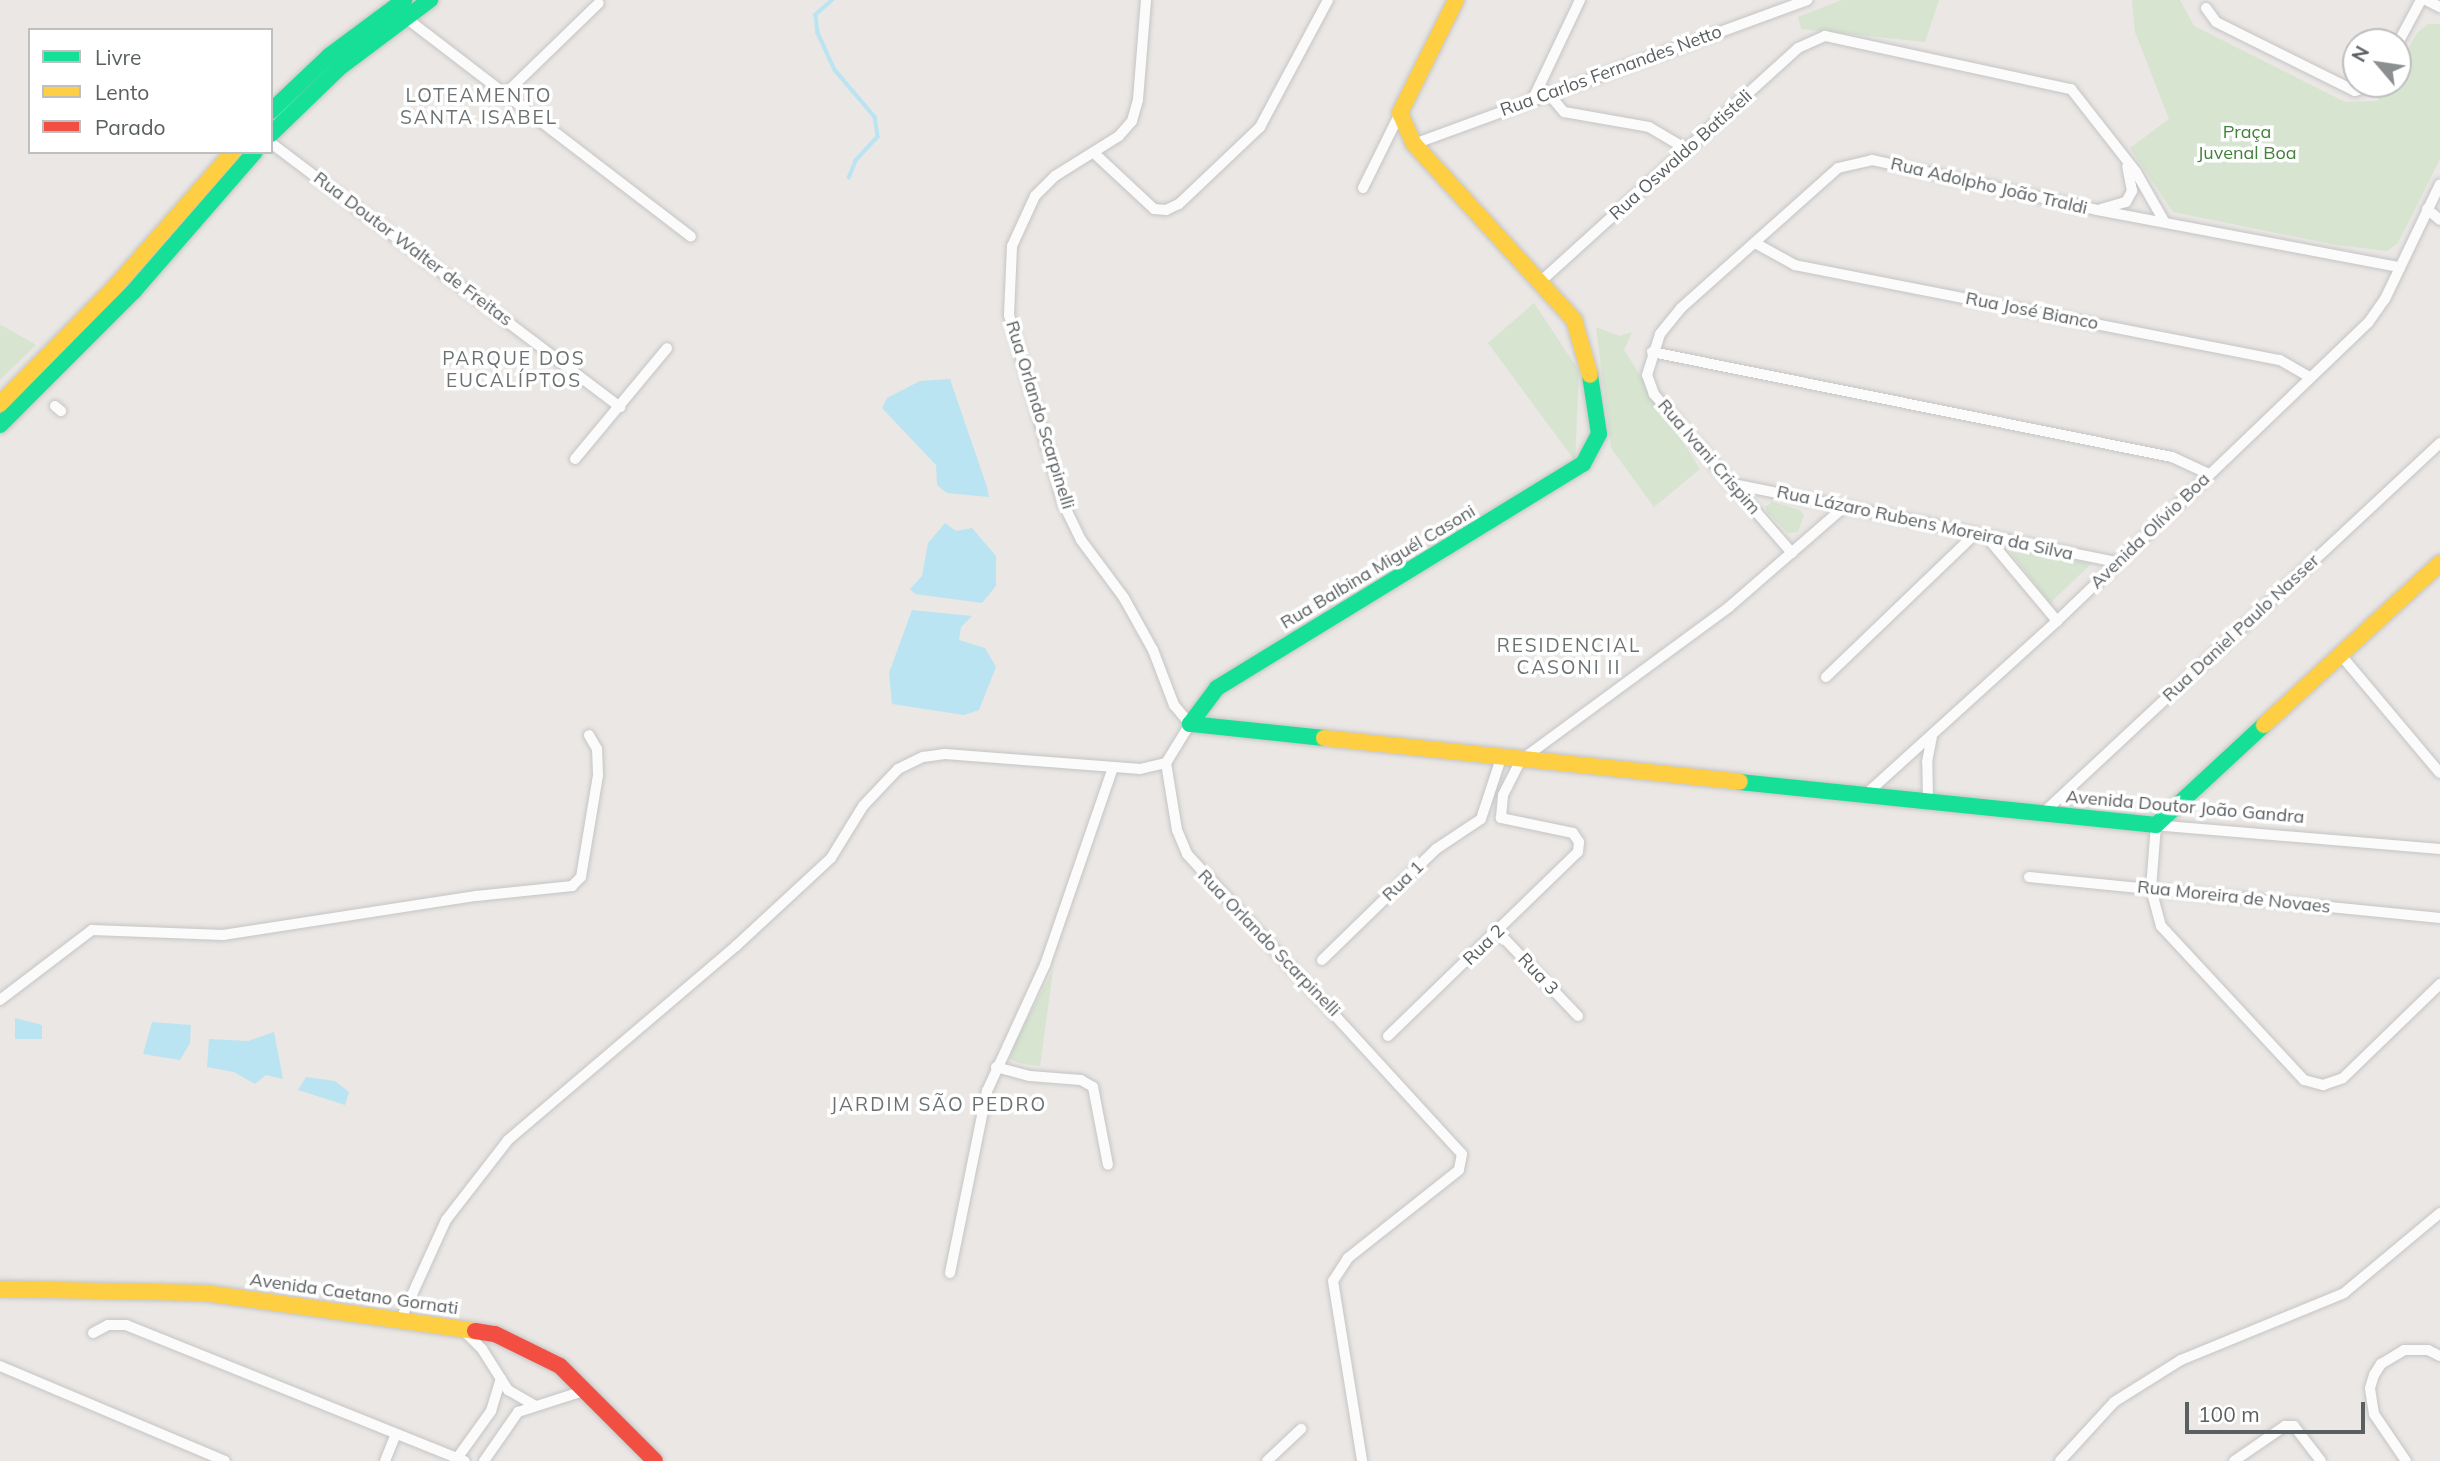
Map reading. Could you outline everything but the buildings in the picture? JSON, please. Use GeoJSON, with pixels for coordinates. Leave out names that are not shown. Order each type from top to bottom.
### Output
{"type":"FeatureCollection","features":[{"type":"Feature","properties":{"kind":"street"},"geometry":{"type":"LineString","coordinates":[[273,109],[329,57],[404,0]]}},
{"type":"Feature","properties":{"kind":"street"},"geometry":{"type":"LineString","coordinates":[[273,132],[339,68],[430,0]]}},
{"type":"Feature","properties":{"kind":"street","name":"Rua Orlando Scarpinelli"},"geometry":{"type":"LineString","coordinates":[[1146,0],[1138,100],[1132,121],[1094,153],[1055,177],[1028,208],[1012,246],[1009,315],[1063,503],[1081,540],[1124,598],[1153,650],[1174,705],[1190,724]]}},
{"type":"Feature","properties":{"kind":"street"},"geometry":{"type":"LineString","coordinates":[[1094,153],[1154,209],[1178,204],[1260,127],[1285,87],[1328,0]]}},
{"type":"Feature","properties":{"kind":"street"},"geometry":{"type":"LineString","coordinates":[[1363,188],[1456,0]]}},
{"type":"Feature","properties":{"kind":"street"},"geometry":{"type":"LineString","coordinates":[[1533,99],[1580,0]]}},
{"type":"Feature","properties":{"kind":"street","name":"Rua Carlos Fernandes Netto"},"geometry":{"type":"LineString","coordinates":[[1414,144],[1808,0]]}},
{"type":"Feature","properties":{"kind":"street"},"geometry":{"type":"LineString","coordinates":[[2407,28],[2424,0],[2440,7]]}},
{"type":"Feature","properties":{"kind":"street"},"geometry":{"type":"LineString","coordinates":[[506,93],[598,3]]}},
{"type":"Feature","properties":{"kind":"street"},"geometry":{"type":"LineString","coordinates":[[2206,8],[2216,22],[2342,85]]}},
{"type":"Feature","properties":{"kind":"street"},"geometry":{"type":"LineString","coordinates":[[406,18],[691,237]]}},
{"type":"Feature","properties":{"kind":"street","name":"Rua Oswaldo Batisteli"},"geometry":{"type":"LineString","coordinates":[[1540,282],[1798,48],[1825,36],[2057,82],[2083,100],[2124,160]]}},
{"type":"Feature","properties":{"kind":"street"},"geometry":{"type":"LineString","coordinates":[[1548,93],[1564,112],[1650,127],[1688,150]]}},
{"type":"Feature","properties":{"kind":"street"},"geometry":{"type":"LineString","coordinates":[[1401,113],[1414,144],[1540,282]]}},
{"type":"Feature","properties":{"kind":"street","name":"Rua Doutor Walter de Freitas"},"geometry":{"type":"LineString","coordinates":[[273,145],[620,407]]}},
{"type":"Feature","properties":{"kind":"street"},"geometry":{"type":"LineString","coordinates":[[0,404],[114,288],[231,154]]}},
{"type":"Feature","properties":{"kind":"street"},"geometry":{"type":"LineString","coordinates":[[0,425],[134,291],[253,154]]}},
{"type":"Feature","properties":{"kind":"street","name":"Rua Adolpho João Traldi"},"geometry":{"type":"LineString","coordinates":[[1652,352],[1660,334],[1681,308],[1838,168],[1854,161],[1872,160],[2097,210],[2164,220],[2400,267]]}},
{"type":"Feature","properties":{"kind":"street"},"geometry":{"type":"LineString","coordinates":[[2097,210],[2126,202],[2132,191],[2124,160]]}},
{"type":"Feature","properties":{"kind":"street"},"geometry":{"type":"LineString","coordinates":[[2124,160],[2164,220]]}},
{"type":"Feature","properties":{"kind":"street","name":"Avenida Olívio Boa"},"geometry":{"type":"LineString","coordinates":[[1864,797],[2057,621],[2368,323],[2400,267],[2440,184]]}},
{"type":"Feature","properties":{"kind":"street"},"geometry":{"type":"LineString","coordinates":[[2427,209],[2440,219]]}},
{"type":"Feature","properties":{"kind":"street","name":"Rua José Bianco"},"geometry":{"type":"LineString","coordinates":[[1755,243],[1795,265],[2280,360],[2310,377]]}},
{"type":"Feature","properties":{"kind":"street","name":"Rua Balbina Miguél Casoni"},"geometry":{"type":"LineString","coordinates":[[1190,724],[1217,688],[1583,464],[1593,450],[1599,434],[1597,404],[1587,352],[1574,320],[1540,282]]}},
{"type":"Feature","properties":{"kind":"street"},"geometry":{"type":"LineString","coordinates":[[575,459],[667,348]]}},
{"type":"Feature","properties":{"kind":"street"},"geometry":{"type":"LineString","coordinates":[[1652,352],[2172,457],[2209,474]]}},
{"type":"Feature","properties":{"kind":"street","name":"Rua Ivani Crispim"},"geometry":{"type":"LineString","coordinates":[[1652,352],[1647,374],[1654,394],[1792,553]]}},
{"type":"Feature","properties":{"kind":"street","name":"Rua Daniel Paulo Nasser"},"geometry":{"type":"LineString","coordinates":[[2042,814],[2440,443]]}},
{"type":"Feature","properties":{"kind":"street","name":"Rua Lázaro Rubens Moreira da Silva"},"geometry":{"type":"LineString","coordinates":[[1733,484],[2118,562]]}},
{"type":"Feature","properties":{"kind":"street"},"geometry":{"type":"LineString","coordinates":[[1501,758],[1483,813],[1500,814],[1521,760],[1728,607],[1845,506]]}},
{"type":"Feature","properties":{"kind":"street"},"geometry":{"type":"LineString","coordinates":[[1826,677],[1981,535],[2057,621]]}},
{"type":"Feature","properties":{"kind":"street"},"geometry":{"type":"LineString","coordinates":[[2440,563],[2156,825],[2151,889],[2161,926],[2304,1080],[2323,1085],[2343,1078],[2440,984]]}},
{"type":"Feature","properties":{"kind":"street"},"geometry":{"type":"LineString","coordinates":[[2340,654],[2440,773]]}},
{"type":"Feature","properties":{"kind":"street"},"geometry":{"type":"LineString","coordinates":[[400,1321],[446,1220],[508,1140],[736,946],[831,858],[863,806],[898,769],[945,754],[1140,769],[1166,764],[1190,724]]}},
{"type":"Feature","properties":{"kind":"street","name":"Avenida Doutor João Gandra"},"geometry":{"type":"LineString","coordinates":[[1190,724],[1864,797],[2440,849]]}},
{"type":"Feature","properties":{"kind":"street"},"geometry":{"type":"LineString","coordinates":[[0,1000],[92,930],[223,935],[476,896],[572,886],[581,877],[598,775],[597,750],[589,735]]}},
{"type":"Feature","properties":{"kind":"street"},"geometry":{"type":"LineString","coordinates":[[1928,802],[1927,762],[1932,737]]}},
{"type":"Feature","properties":{"kind":"street","name":"Rua Orlando Scarpinelli"},"geometry":{"type":"LineString","coordinates":[[1166,764],[1177,830],[1204,877],[1372,1051],[1462,1154],[1459,1170],[1348,1258],[1334,1281],[1362,1461]]}},
{"type":"Feature","properties":{"kind":"street"},"geometry":{"type":"LineString","coordinates":[[950,1273],[996,1067],[1045,965],[1113,767]]}},
{"type":"Feature","properties":{"kind":"street","name":"Rua 1"},"geometry":{"type":"LineString","coordinates":[[1322,960],[1436,849],[1483,813]]}},
{"type":"Feature","properties":{"kind":"street","name":"Rua 2"},"geometry":{"type":"LineString","coordinates":[[1388,1036],[1578,852],[1579,842],[1573,832],[1500,814]]}},
{"type":"Feature","properties":{"kind":"street","name":"Rua Moreira de Novaes"},"geometry":{"type":"LineString","coordinates":[[2029,877],[2440,918]]}},
{"type":"Feature","properties":{"kind":"street","name":"Rua 3"},"geometry":{"type":"LineString","coordinates":[[1498,932],[1578,1016]]}},
{"type":"Feature","properties":{"kind":"street"},"geometry":{"type":"LineString","coordinates":[[996,1067],[1030,1076],[1082,1080],[1093,1087],[1108,1165]]}},
{"type":"Feature","properties":{"kind":"street"},"geometry":{"type":"LineString","coordinates":[[2060,1461],[2114,1402],[2181,1360],[2344,1293],[2440,1213]]}},
{"type":"Feature","properties":{"kind":"street","name":"Avenida Caetano Gornati"},"geometry":{"type":"LineString","coordinates":[[0,1289],[205,1293],[462,1329],[522,1344],[560,1366],[587,1390],[655,1461]]}},
{"type":"Feature","properties":{"kind":"street"},"geometry":{"type":"LineString","coordinates":[[93,1333],[108,1325],[126,1325],[382,1424],[396,1436],[461,1459],[491,1411],[501,1378]]}},
{"type":"Feature","properties":{"kind":"street"},"geometry":{"type":"LineString","coordinates":[[462,1329],[508,1390],[534,1405]]}},
{"type":"Feature","properties":{"kind":"street"},"geometry":{"type":"LineString","coordinates":[[2406,1461],[2374,1414],[2370,1388],[2374,1375],[2392,1355],[2404,1350],[2428,1350],[2440,1356]]}},
{"type":"Feature","properties":{"kind":"street"},"geometry":{"type":"LineString","coordinates":[[0,1366],[225,1461]]}},
{"type":"Feature","properties":{"kind":"street"},"geometry":{"type":"LineString","coordinates":[[484,1461],[518,1412],[587,1390]]}},
{"type":"Feature","properties":{"kind":"street"},"geometry":{"type":"LineString","coordinates":[[2234,1461],[2285,1426],[2294,1426],[2321,1461]]}},
{"type":"Feature","properties":{"kind":"street"},"geometry":{"type":"LineString","coordinates":[[1267,1461],[1301,1429]]}},
{"type":"Feature","properties":{"kind":"street"},"geometry":{"type":"LineString","coordinates":[[385,1461],[396,1436]]}},
{"type":"Feature","properties":{"kind":"green space"},"geometry":{"type":"Polygon","coordinates":[[[1842,0],[1939,0],[1925,42],[1801,29],[1798,17],[1842,0]]]}},
{"type":"Feature","properties":{"kind":"green space","name":"Praça Juvenal Boa"},"geometry":{"type":"Polygon","coordinates":[[[2132,0],[2180,0],[2194,26],[2345,102],[2412,98],[2412,42],[2417,33],[2428,24],[2440,24],[2440,159],[2398,243],[2387,251],[2337,245],[2173,212],[2130,148],[2169,119],[2135,32],[2132,0]]]}},
{"type":"Feature","properties":{"kind":"green space"},"geometry":{"type":"Polygon","coordinates":[[[1534,303],[1579,371],[1575,461],[1488,343],[1534,303]]]}},
{"type":"Feature","properties":{"kind":"green space"},"geometry":{"type":"Polygon","coordinates":[[[0,326],[36,345],[0,380],[0,326]]]}},
{"type":"Feature","properties":{"kind":"green space"},"geometry":{"type":"Polygon","coordinates":[[[1596,327],[1619,336],[1632,332],[1624,350],[1700,469],[1654,507],[1611,448],[1596,327]]]}},
{"type":"Feature","properties":{"kind":"green space"},"geometry":{"type":"Polygon","coordinates":[[[1772,502],[1800,510],[1804,515],[1798,532],[1788,533],[1767,512],[1765,507],[1772,502]]]}},
{"type":"Feature","properties":{"kind":"green space"},"geometry":{"type":"Polygon","coordinates":[[[2004,544],[2091,564],[2050,603],[2004,544]]]}},
{"type":"Feature","properties":{"kind":"green space"},"geometry":{"type":"Polygon","coordinates":[[[1053,970],[1040,1066],[1019,1063],[1010,1059],[1012,1048],[1053,970]]]}},
{"type":"Feature","properties":{"kind":"water"},"geometry":{"type":"Polygon","coordinates":[[[950,379],[989,497],[947,493],[937,485],[936,465],[882,408],[887,398],[920,381],[950,379]]]}},
{"type":"Feature","properties":{"kind":"water"},"geometry":{"type":"Polygon","coordinates":[[[945,523],[956,531],[972,528],[996,556],[996,586],[982,603],[915,594],[910,589],[922,576],[928,543],[945,523]]]}},
{"type":"Feature","properties":{"kind":"water"},"geometry":{"type":"Polygon","coordinates":[[[912,610],[972,616],[961,627],[959,640],[985,648],[996,667],[979,710],[964,715],[892,704],[889,673],[912,610]]]}},
{"type":"Feature","properties":{"kind":"water"},"geometry":{"type":"Polygon","coordinates":[[[15,1018],[42,1025],[42,1039],[15,1039],[15,1018]]]}},
{"type":"Feature","properties":{"kind":"water"},"geometry":{"type":"Polygon","coordinates":[[[152,1022],[191,1025],[190,1043],[180,1060],[143,1054],[152,1022]]]}},
{"type":"Feature","properties":{"kind":"water"},"geometry":{"type":"Polygon","coordinates":[[[274,1032],[283,1079],[266,1075],[255,1084],[234,1072],[207,1067],[209,1039],[248,1041],[274,1032]]]}},
{"type":"Feature","properties":{"kind":"water"},"geometry":{"type":"Polygon","coordinates":[[[306,1077],[335,1081],[349,1092],[345,1105],[298,1090],[306,1077]]]}},
{"type":"Feature","properties":{"kind":"waterway"},"geometry":{"type":"LineString","coordinates":[[833,0],[816,15],[818,33],[835,70],[875,117],[878,137],[856,161],[849,178]]}},
{"type":"Feature","properties":{"kind":"traffic: fast"},"geometry":{"type":"LineString","coordinates":[[273,109],[329,56],[404,0]]}},
{"type":"Feature","properties":{"kind":"traffic: fast"},"geometry":{"type":"LineString","coordinates":[[273,132],[339,68],[430,0]]}},
{"type":"Feature","properties":{"kind":"traffic: fast"},"geometry":{"type":"LineString","coordinates":[[0,425],[134,291],[253,154]]}},
{"type":"Feature","properties":{"kind":"traffic: fast"},"geometry":{"type":"LineString","coordinates":[[1324,738],[1190,724],[1217,688],[1583,464],[1599,434],[1590,375]]}},
{"type":"Feature","properties":{"kind":"traffic: fast"},"geometry":{"type":"LineString","coordinates":[[1740,782],[2156,825],[2264,725]]}},
{"type":"Feature","properties":{"kind":"traffic: slow"},"geometry":{"type":"LineString","coordinates":[[1456,0],[1400,113],[1414,144],[1574,320],[1590,375]]}},
{"type":"Feature","properties":{"kind":"traffic: slow"},"geometry":{"type":"LineString","coordinates":[[0,404],[114,288],[231,154]]}},
{"type":"Feature","properties":{"kind":"traffic: slow"},"geometry":{"type":"LineString","coordinates":[[2264,725],[2440,563]]}},
{"type":"Feature","properties":{"kind":"traffic: slow"},"geometry":{"type":"LineString","coordinates":[[1324,738],[1740,782]]}},
{"type":"Feature","properties":{"kind":"traffic: slow"},"geometry":{"type":"LineString","coordinates":[[0,1289],[205,1293],[475,1331]]}},
{"type":"Feature","properties":{"kind":"traffic: jam"},"geometry":{"type":"LineString","coordinates":[[475,1331],[495,1334],[560,1366],[655,1461]]}},
{"type":"Feature","properties":{"kind":"district","name":"LOTEAMENTO SANTA ISABEL"},"geometry":{"type":"Point","coordinates":[479,107]}},
{"type":"Feature","properties":{"kind":"district","name":"PARQUE DOS EUCALÍPTOS"},"geometry":{"type":"Point","coordinates":[514,370]}},
{"type":"Feature","properties":{"kind":"district","name":"RESIDENCIAL CASONI II"},"geometry":{"type":"Point","coordinates":[1569,657]}},
{"type":"Feature","properties":{"kind":"district","name":"JARDIM SÃO PEDRO"},"geometry":{"type":"Point","coordinates":[939,1105]}}]}
